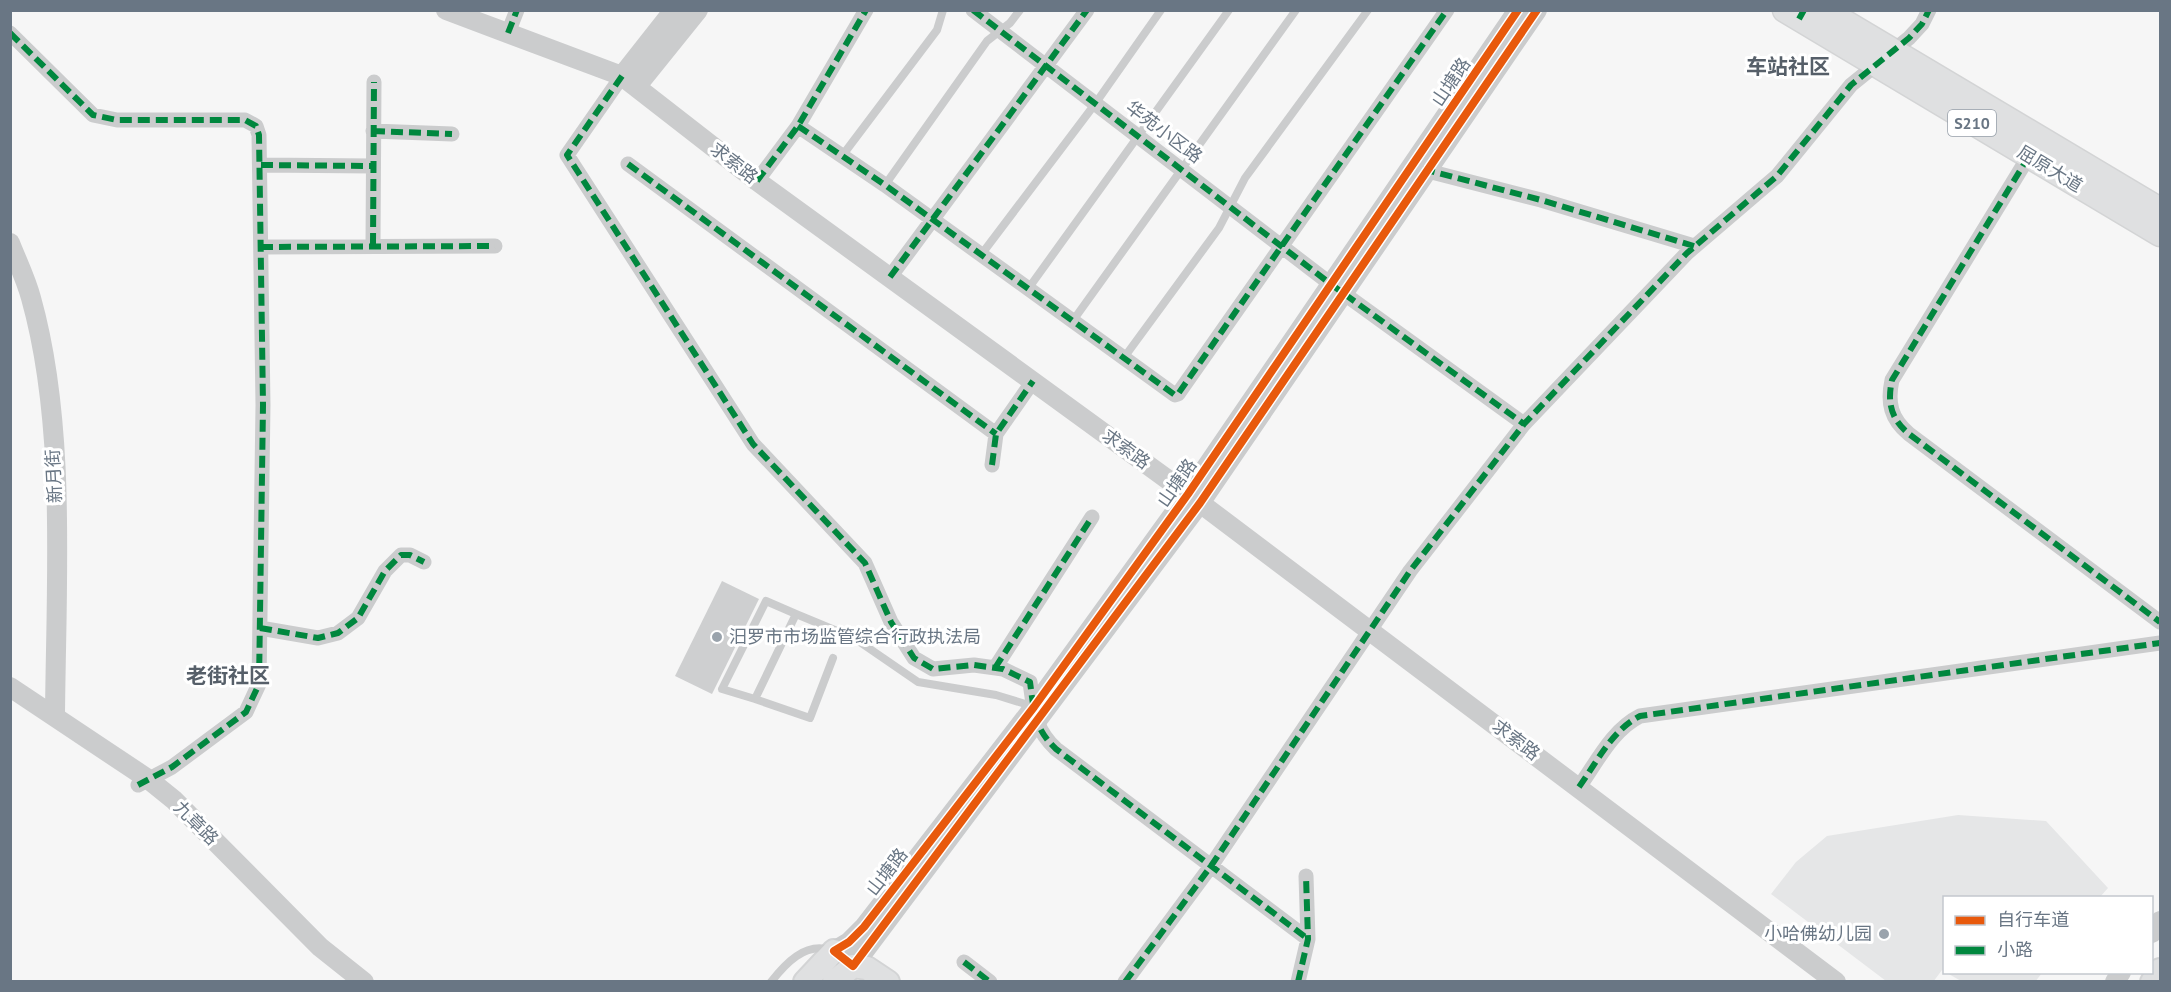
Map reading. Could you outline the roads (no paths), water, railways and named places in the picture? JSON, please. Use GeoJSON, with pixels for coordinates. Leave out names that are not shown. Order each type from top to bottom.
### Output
{"type":"FeatureCollection","features":[{"type":"Feature","properties":{"kind":"main road","name":"屈原大道"},"geometry":{"type":"LineString","coordinates":[[1824,10],[1882,57],[2029,156],[2160,234]]}},
{"type":"Feature","properties":{"kind":"main road","name":"屈原大道"},"geometry":{"type":"LineString","coordinates":[[1796,14],[1882,57],[2160,210]]}},
{"type":"Feature","properties":{"kind":"main road"},"geometry":{"type":"LineString","coordinates":[[805,981],[834,951]]}},
{"type":"Feature","properties":{"kind":"main road"},"geometry":{"type":"LineString","coordinates":[[834,981],[854,976],[867,968],[888,981]]}},
{"type":"Feature","properties":{"kind":"main road"},"geometry":{"type":"LineString","coordinates":[[2152,981],[2160,970]]}},
{"type":"Feature","properties":{"kind":"street","name":"求索路"},"geometry":{"type":"LineString","coordinates":[[446,10],[629,81],[758,181],[1194,499],[1836,981]]}},
{"type":"Feature","properties":{"kind":"street"},"geometry":{"type":"LineString","coordinates":[[508,33],[518,10]]}},
{"type":"Feature","properties":{"kind":"street"},"geometry":{"type":"LineString","coordinates":[[629,81],[674,10]]}},
{"type":"Feature","properties":{"kind":"street"},"geometry":{"type":"LineString","coordinates":[[698,10],[629,81],[567,155],[753,444],[865,563],[891,622],[914,658],[933,669],[974,665],[995,668],[1030,682],[1035,715],[1042,736],[1056,749],[1308,939]]}},
{"type":"Feature","properties":{"kind":"street"},"geometry":{"type":"LineString","coordinates":[[758,181],[798,126],[866,10]]}},
{"type":"Feature","properties":{"kind":"street","name":"华苑小区路"},"geometry":{"type":"LineString","coordinates":[[972,10],[1282,247],[1524,424]]}},
{"type":"Feature","properties":{"kind":"street"},"geometry":{"type":"LineString","coordinates":[[890,277],[1087,10]]}},
{"type":"Feature","properties":{"kind":"street"},"geometry":{"type":"LineString","coordinates":[[798,126],[885,185],[1170,394],[1178,394],[1447,10]]}},
{"type":"Feature","properties":{"kind":"street","name":"山塘路"},"geometry":{"type":"LineString","coordinates":[[1420,169],[1518,10]]}},
{"type":"Feature","properties":{"kind":"street","name":"山塘路"},"geometry":{"type":"LineString","coordinates":[[854,976],[1035,715],[1194,499],[1420,169],[1537,10]]}},
{"type":"Feature","properties":{"kind":"street"},"geometry":{"type":"LineString","coordinates":[[1125,981],[1211,866],[1410,571],[1524,424],[1694,246],[1777,176],[1851,85],[1882,57],[1909,38],[1929,10]]}},
{"type":"Feature","properties":{"kind":"street"},"geometry":{"type":"LineString","coordinates":[[10,33],[93,115],[117,120],[245,120],[256,126],[260,135],[263,405],[259,684],[246,712],[172,767],[143,782]]}},
{"type":"Feature","properties":{"kind":"street"},"geometry":{"type":"LineString","coordinates":[[373,245],[374,82]]}},
{"type":"Feature","properties":{"kind":"street"},"geometry":{"type":"LineString","coordinates":[[374,131],[452,134]]}},
{"type":"Feature","properties":{"kind":"street"},"geometry":{"type":"LineString","coordinates":[[2029,156],[1892,380],[1888,396],[1892,411],[1897,424],[1909,434],[2160,622]]}},
{"type":"Feature","properties":{"kind":"street"},"geometry":{"type":"LineString","coordinates":[[628,164],[996,435]]}},
{"type":"Feature","properties":{"kind":"street"},"geometry":{"type":"LineString","coordinates":[[261,165],[373,166]]}},
{"type":"Feature","properties":{"kind":"street"},"geometry":{"type":"LineString","coordinates":[[1420,169],[1694,246]]}},
{"type":"Feature","properties":{"kind":"street","name":"新月街"},"geometry":{"type":"LineString","coordinates":[[10,243],[31,298],[46,373],[57,489],[55,715]]}},
{"type":"Feature","properties":{"kind":"street"},"geometry":{"type":"LineString","coordinates":[[261,247],[495,246]]}},
{"type":"Feature","properties":{"kind":"street"},"geometry":{"type":"LineString","coordinates":[[992,465],[996,435],[1033,381]]}},
{"type":"Feature","properties":{"kind":"street"},"geometry":{"type":"LineString","coordinates":[[995,668],[1092,517]]}},
{"type":"Feature","properties":{"kind":"street"},"geometry":{"type":"LineString","coordinates":[[260,628],[318,638],[338,633],[358,618],[384,571],[401,555],[410,555],[424,562]]}},
{"type":"Feature","properties":{"kind":"street"},"geometry":{"type":"LineString","coordinates":[[1579,787],[1616,734],[1628,722],[1640,716],[2160,643]]}},
{"type":"Feature","properties":{"kind":"street","name":"九章路"},"geometry":{"type":"LineString","coordinates":[[10,687],[55,715],[143,782],[317,956],[351,981]]}},
{"type":"Feature","properties":{"kind":"street","name":"九章路"},"geometry":{"type":"LineString","coordinates":[[10,700],[174,800],[320,947],[364,981]]}},
{"type":"Feature","properties":{"kind":"street","name":"山塘路"},"geometry":{"type":"LineString","coordinates":[[834,951],[849,942],[864,927],[1035,715]]}},
{"type":"Feature","properties":{"kind":"street"},"geometry":{"type":"LineString","coordinates":[[1298,981],[1308,939],[1306,876]]}},
{"type":"Feature","properties":{"kind":"street"},"geometry":{"type":"LineString","coordinates":[[834,951],[854,976]]}},
{"type":"Feature","properties":{"kind":"street"},"geometry":{"type":"LineString","coordinates":[[964,962],[990,981]]}},
{"type":"Feature","properties":{"kind":"lane"},"geometry":{"type":"LineString","coordinates":[[842,156],[937,30],[943,10]]}},
{"type":"Feature","properties":{"kind":"lane"},"geometry":{"type":"LineString","coordinates":[[885,185],[987,41],[1020,10]]}},
{"type":"Feature","properties":{"kind":"lane"},"geometry":{"type":"LineString","coordinates":[[981,255],[1095,104],[1161,10]]}},
{"type":"Feature","properties":{"kind":"lane"},"geometry":{"type":"LineString","coordinates":[[1028,289],[1229,10]]}},
{"type":"Feature","properties":{"kind":"lane"},"geometry":{"type":"LineString","coordinates":[[1072,322],[1296,10]]}},
{"type":"Feature","properties":{"kind":"lane"},"geometry":{"type":"LineString","coordinates":[[1123,359],[1219,228],[1245,178],[1368,10]]}},
{"type":"Feature","properties":{"kind":"lane"},"geometry":{"type":"LineString","coordinates":[[833,658],[810,717],[722,688],[766,601],[854,638],[918,682],[996,694],[1035,715]]}},
{"type":"Feature","properties":{"kind":"lane"},"geometry":{"type":"LineString","coordinates":[[755,699],[796,614]]}},
{"type":"Feature","properties":{"kind":"lane"},"geometry":{"type":"LineString","coordinates":[[771,981],[795,956],[823,947],[834,951]]}},
{"type":"Feature","properties":{"kind":"place","name":"汨罗市市场监管综合行政执法局"},"geometry":{"type":"Point","coordinates":[717,637]}},
{"type":"Feature","properties":{"kind":"place","name":"小哈佛幼儿园"},"geometry":{"type":"Point","coordinates":[1884,934]}},
{"type":"Feature","properties":{"kind":"district","name":"车站社区"},"geometry":{"type":"Point","coordinates":[1788,67]}},
{"type":"Feature","properties":{"kind":"district","name":"老街社区"},"geometry":{"type":"Point","coordinates":[228,676]}}]}
